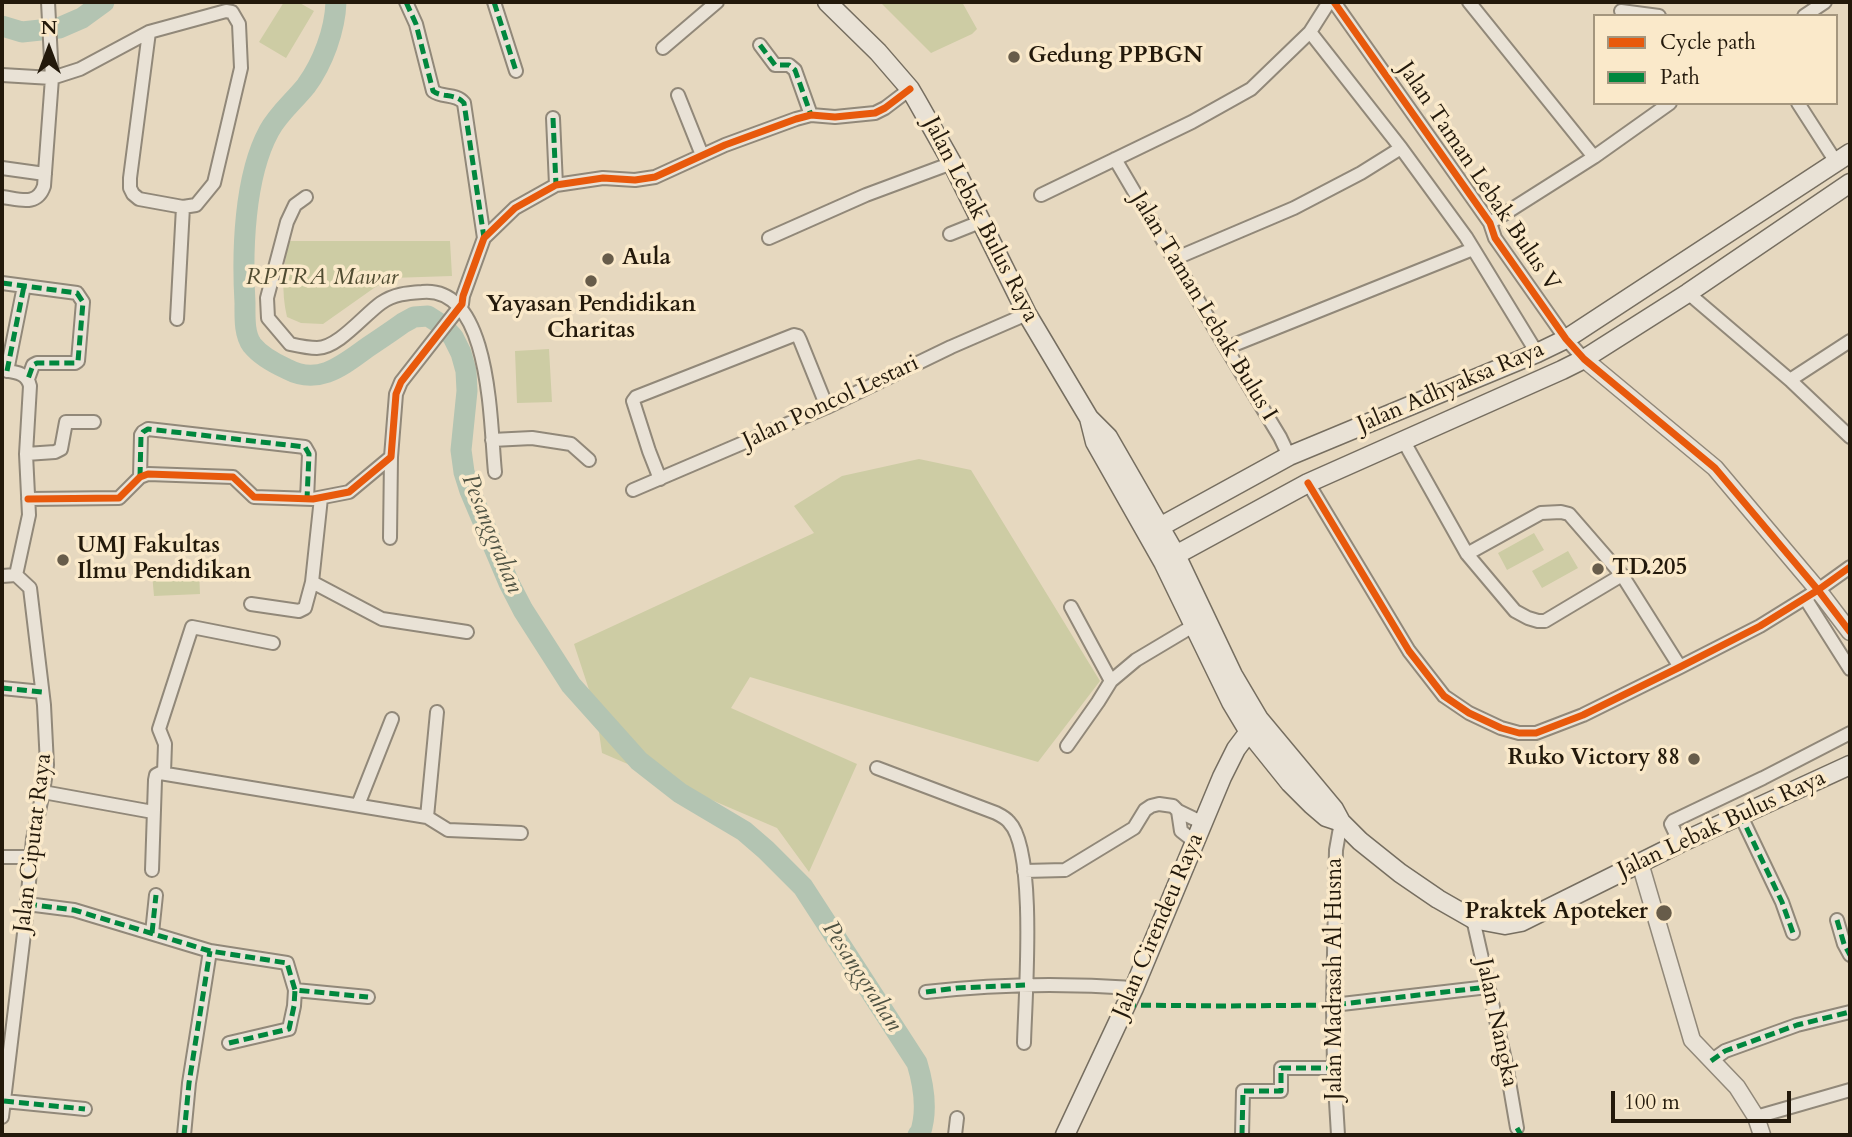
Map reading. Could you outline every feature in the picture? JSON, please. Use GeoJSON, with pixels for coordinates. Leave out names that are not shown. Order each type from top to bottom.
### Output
{"type":"FeatureCollection","features":[{"type":"Feature","properties":{"kind":"main road","name":"Jalan Lebak Bulus Raya"},"geometry":{"type":"LineString","coordinates":[[827,2],[878,52],[910,89],[952,163],[1027,314],[1089,418],[1108,437],[1153,531],[1177,554],[1254,726]]}},
{"type":"Feature","properties":{"kind":"main road","name":"Jalan Adhyaksa Raya"},"geometry":{"type":"LineString","coordinates":[[1153,531],[1289,456],[1566,339],[1843,158]]}},
{"type":"Feature","properties":{"kind":"main road","name":"Jalan Adhyaksa Raya"},"geometry":{"type":"LineString","coordinates":[[1177,554],[1308,482],[1584,359],[1688,293],[1850,183]]}},
{"type":"Feature","properties":{"kind":"main road"},"geometry":{"type":"LineString","coordinates":[[1177,554],[1181,543],[1175,537],[1179,517]]}},
{"type":"Feature","properties":{"kind":"main road","name":"Jalan Lebak Bulus Raya"},"geometry":{"type":"LineString","coordinates":[[1177,554],[1194,626],[1231,702],[1334,808],[1341,822],[1360,841],[1400,873],[1473,919],[1504,925],[1521,922],[1740,814],[1850,765]]}},
{"type":"Feature","properties":{"kind":"main road","name":"Jalan Cirendeu Raya"},"geometry":{"type":"LineString","coordinates":[[1065,1135],[1134,988],[1222,777],[1236,749],[1254,726]]}},
{"type":"Feature","properties":{"kind":"street"},"geometry":{"type":"LineString","coordinates":[[406,2],[416,24],[433,91],[459,98],[464,103],[484,238]]}},
{"type":"Feature","properties":{"kind":"street"},"geometry":{"type":"LineString","coordinates":[[494,2],[516,71]]}},
{"type":"Feature","properties":{"kind":"street"},"geometry":{"type":"LineString","coordinates":[[663,48],[717,2]]}},
{"type":"Feature","properties":{"kind":"street"},"geometry":{"type":"LineString","coordinates":[[1041,195],[1236,99],[1263,78],[1310,32],[1331,2]]}},
{"type":"Feature","properties":{"kind":"street","name":"Jalan Taman Lebak Bulus V"},"geometry":{"type":"LineString","coordinates":[[1331,2],[1490,223],[1495,238],[1566,339],[1584,359]]}},
{"type":"Feature","properties":{"kind":"street"},"geometry":{"type":"LineString","coordinates":[[1469,2],[1594,157]]}},
{"type":"Feature","properties":{"kind":"street"},"geometry":{"type":"LineString","coordinates":[[1807,14],[1825,2]]}},
{"type":"Feature","properties":{"kind":"street"},"geometry":{"type":"LineString","coordinates":[[2,197],[29,201],[42,191],[52,78],[48,7]]}},
{"type":"Feature","properties":{"kind":"street"},"geometry":{"type":"LineString","coordinates":[[1619,10],[1645,14]]}},
{"type":"Feature","properties":{"kind":"street"},"geometry":{"type":"LineString","coordinates":[[2,75],[52,78],[80,69],[149,32],[226,11],[232,12],[239,24],[241,68],[214,183],[196,205],[183,208],[139,199],[131,188],[130,178],[149,32]]}},
{"type":"Feature","properties":{"kind":"street","name":"Jalan Taman Lebak Bulus V"},"geometry":{"type":"LineString","coordinates":[[1310,32],[1401,148],[1466,237],[1537,353]]}},
{"type":"Feature","properties":{"kind":"street"},"geometry":{"type":"LineString","coordinates":[[760,45],[775,65],[789,65],[795,70],[811,115]]}},
{"type":"Feature","properties":{"kind":"street"},"geometry":{"type":"LineString","coordinates":[[390,538],[391,457],[396,394],[401,382],[462,304],[484,238],[515,208],[556,186],[603,178],[635,180],[655,177],[702,155],[811,115],[835,117],[876,113],[910,89]]}},
{"type":"Feature","properties":{"kind":"street"},"geometry":{"type":"LineString","coordinates":[[678,95],[702,155]]}},
{"type":"Feature","properties":{"kind":"street"},"geometry":{"type":"LineString","coordinates":[[1490,223],[1594,157],[1667,105]]}},
{"type":"Feature","properties":{"kind":"street"},"geometry":{"type":"LineString","coordinates":[[1800,105],[1843,158]]}},
{"type":"Feature","properties":{"kind":"street"},"geometry":{"type":"LineString","coordinates":[[553,118],[556,186]]}},
{"type":"Feature","properties":{"kind":"street"},"geometry":{"type":"LineString","coordinates":[[1174,259],[1294,208],[1361,173],[1401,148]]}},
{"type":"Feature","properties":{"kind":"street","name":"Jalan Taman Lebak Bulus I"},"geometry":{"type":"LineString","coordinates":[[1115,159],[1289,456]]}},
{"type":"Feature","properties":{"kind":"street"},"geometry":{"type":"LineString","coordinates":[[769,238],[866,195],[952,163]]}},
{"type":"Feature","properties":{"kind":"street"},"geometry":{"type":"LineString","coordinates":[[2,168],[45,174]]}},
{"type":"Feature","properties":{"kind":"street"},"geometry":{"type":"LineString","coordinates":[[306,197],[295,205],[287,222],[267,298],[268,318],[290,344],[319,348],[335,342],[397,294],[426,291],[440,293],[456,302],[457,311],[471,324],[480,346],[486,376],[495,472]]}},
{"type":"Feature","properties":{"kind":"street"},"geometry":{"type":"LineString","coordinates":[[177,320],[183,208]]}},
{"type":"Feature","properties":{"kind":"street"},"geometry":{"type":"LineString","coordinates":[[950,234],[980,222]]}},
{"type":"Feature","properties":{"kind":"street"},"geometry":{"type":"LineString","coordinates":[[1226,348],[1473,249]]}},
{"type":"Feature","properties":{"kind":"street"},"geometry":{"type":"LineString","coordinates":[[2,283],[77,293],[83,302],[78,361],[37,362],[33,365],[28,379],[30,386],[26,454],[29,515],[16,575],[2,576]]}},
{"type":"Feature","properties":{"kind":"street"},"geometry":{"type":"LineString","coordinates":[[24,286],[5,370],[20,373],[28,379]]}},
{"type":"Feature","properties":{"kind":"street"},"geometry":{"type":"LineString","coordinates":[[1688,293],[1790,380],[1850,437]]}},
{"type":"Feature","properties":{"kind":"street","name":"Jalan Poncol Lestari"},"geometry":{"type":"LineString","coordinates":[[633,490],[827,407],[951,347],[1027,314]]}},
{"type":"Feature","properties":{"kind":"street"},"geometry":{"type":"LineString","coordinates":[[660,479],[634,401],[636,397],[794,335],[800,340],[827,407]]}},
{"type":"Feature","properties":{"kind":"street"},"geometry":{"type":"LineString","coordinates":[[1790,380],[1850,341]]}},
{"type":"Feature","properties":{"kind":"street"},"geometry":{"type":"LineString","coordinates":[[1584,359],[1715,468],[1811,594],[1850,632]]}},
{"type":"Feature","properties":{"kind":"street"},"geometry":{"type":"LineString","coordinates":[[26,454],[55,452],[61,449],[66,422],[94,422]]}},
{"type":"Feature","properties":{"kind":"street"},"geometry":{"type":"LineString","coordinates":[[141,477],[142,435],[148,429],[305,447],[309,454],[307,499]]}},
{"type":"Feature","properties":{"kind":"street"},"geometry":{"type":"LineString","coordinates":[[492,440],[532,438],[571,444],[589,460]]}},
{"type":"Feature","properties":{"kind":"street"},"geometry":{"type":"LineString","coordinates":[[1403,440],[1468,554],[1515,611],[1538,621],[1545,621],[1622,575]]}},
{"type":"Feature","properties":{"kind":"street"},"geometry":{"type":"LineString","coordinates":[[28,499],[119,498],[141,477],[148,474],[233,477],[254,497],[321,498],[349,492],[391,457]]}},
{"type":"Feature","properties":{"kind":"street"},"geometry":{"type":"LineString","coordinates":[[1308,482],[1409,651],[1444,696],[1469,713],[1519,733],[1536,733],[1583,715],[1680,667],[1760,626],[1850,567]]}},
{"type":"Feature","properties":{"kind":"street"},"geometry":{"type":"LineString","coordinates":[[251,604],[299,611],[305,608],[312,582],[321,498]]}},
{"type":"Feature","properties":{"kind":"street"},"geometry":{"type":"LineString","coordinates":[[1468,554],[1541,513],[1569,514],[1622,575],[1680,667]]}},
{"type":"Feature","properties":{"kind":"street","name":"Jalan Ciputat Raya"},"geometry":{"type":"LineString","coordinates":[[2,1116],[33,839],[47,765],[30,588],[16,575]]}},
{"type":"Feature","properties":{"kind":"street"},"geometry":{"type":"LineString","coordinates":[[312,582],[382,619],[467,632]]}},
{"type":"Feature","properties":{"kind":"street"},"geometry":{"type":"LineString","coordinates":[[1811,594],[1850,669]]}},
{"type":"Feature","properties":{"kind":"street"},"geometry":{"type":"LineString","coordinates":[[1071,607],[1111,681]]}},
{"type":"Feature","properties":{"kind":"street"},"geometry":{"type":"LineString","coordinates":[[1067,746],[1111,681],[1136,660],[1194,626]]}},
{"type":"Feature","properties":{"kind":"street"},"geometry":{"type":"LineString","coordinates":[[164,773],[164,744],[159,729],[192,627],[273,643]]}},
{"type":"Feature","properties":{"kind":"street"},"geometry":{"type":"LineString","coordinates":[[2,688],[42,692]]}},
{"type":"Feature","properties":{"kind":"street"},"geometry":{"type":"LineString","coordinates":[[426,817],[437,712]]}},
{"type":"Feature","properties":{"kind":"street"},"geometry":{"type":"LineString","coordinates":[[358,805],[392,719]]}},
{"type":"Feature","properties":{"kind":"street"},"geometry":{"type":"LineString","coordinates":[[1680,843],[1671,824],[1673,821],[1850,733]]}},
{"type":"Feature","properties":{"kind":"street"},"geometry":{"type":"LineString","coordinates":[[877,768],[996,813],[1010,822],[1019,839],[1028,898],[1024,1043]]}},
{"type":"Feature","properties":{"kind":"street"},"geometry":{"type":"LineString","coordinates":[[152,870],[155,780],[160,773],[426,817],[448,830],[521,833]]}},
{"type":"Feature","properties":{"kind":"street"},"geometry":{"type":"LineString","coordinates":[[43,792],[153,812]]}},
{"type":"Feature","properties":{"kind":"street"},"geometry":{"type":"LineString","coordinates":[[1024,871],[1065,870],[1134,828],[1145,810],[1152,806],[1173,806],[1203,823]]}},
{"type":"Feature","properties":{"kind":"street"},"geometry":{"type":"LineString","coordinates":[[1178,811],[1181,831],[1195,842]]}},
{"type":"Feature","properties":{"kind":"street"},"geometry":{"type":"LineString","coordinates":[[1740,814],[1782,902],[1793,933]]}},
{"type":"Feature","properties":{"kind":"street","name":"Jalan Madrasah Al Husna"},"geometry":{"type":"LineString","coordinates":[[1338,1135],[1333,1005],[1336,850],[1341,822]]}},
{"type":"Feature","properties":{"kind":"street"},"geometry":{"type":"LineString","coordinates":[[2,857],[31,857]]}},
{"type":"Feature","properties":{"kind":"street"},"geometry":{"type":"LineString","coordinates":[[1640,863],[1692,1040],[1737,1087],[1756,1117],[1762,1135]]}},
{"type":"Feature","properties":{"kind":"street"},"geometry":{"type":"LineString","coordinates":[[152,933],[156,895]]}},
{"type":"Feature","properties":{"kind":"street"},"geometry":{"type":"LineString","coordinates":[[27,904],[74,910],[209,951],[287,963],[295,990],[289,1029],[229,1043]]}},
{"type":"Feature","properties":{"kind":"street","name":"Jalan Nangka"},"geometry":{"type":"LineString","coordinates":[[1473,919],[1506,1064],[1517,1128]]}},
{"type":"Feature","properties":{"kind":"street"},"geometry":{"type":"LineString","coordinates":[[1837,920],[1850,955]]}},
{"type":"Feature","properties":{"kind":"street"},"geometry":{"type":"LineString","coordinates":[[184,1135],[209,951]]}},
{"type":"Feature","properties":{"kind":"street"},"geometry":{"type":"LineString","coordinates":[[926,992],[1025,985],[1134,988]]}},
{"type":"Feature","properties":{"kind":"street"},"geometry":{"type":"LineString","coordinates":[[1333,1005],[1488,987]]}},
{"type":"Feature","properties":{"kind":"street"},"geometry":{"type":"LineString","coordinates":[[295,990],[368,997]]}},
{"type":"Feature","properties":{"kind":"street"},"geometry":{"type":"LineString","coordinates":[[1711,1061],[1726,1051],[1797,1025],[1850,1012]]}},
{"type":"Feature","properties":{"kind":"street"},"geometry":{"type":"LineString","coordinates":[[1242,1135],[1243,1091],[1281,1091],[1281,1068],[1334,1068]]}},
{"type":"Feature","properties":{"kind":"street"},"geometry":{"type":"LineString","coordinates":[[1756,1117],[1850,1090]]}},
{"type":"Feature","properties":{"kind":"street"},"geometry":{"type":"LineString","coordinates":[[4,1101],[85,1109]]}},
{"type":"Feature","properties":{"kind":"street"},"geometry":{"type":"LineString","coordinates":[[955,1135],[957,1118]]}},
{"type":"Feature","properties":{"kind":"green space"},"geometry":{"type":"Polygon","coordinates":[[[284,2],[298,2],[314,11],[286,58],[259,42],[284,2]]]}},
{"type":"Feature","properties":{"kind":"green space"},"geometry":{"type":"Polygon","coordinates":[[[880,2],[962,2],[977,29],[972,34],[931,53],[880,2]]]}},
{"type":"Feature","properties":{"kind":"green space","name":"RPTRA Mawar"},"geometry":{"type":"Polygon","coordinates":[[[289,241],[450,241],[452,276],[391,278],[323,324],[301,323],[287,317],[285,307],[285,260],[289,241]]]}},
{"type":"Feature","properties":{"kind":"green space"},"geometry":{"type":"Polygon","coordinates":[[[549,349],[552,402],[517,403],[515,351],[549,349]]]}},
{"type":"Feature","properties":{"kind":"green space"},"geometry":{"type":"Polygon","coordinates":[[[919,459],[971,470],[1100,681],[1038,762],[750,677],[731,708],[857,764],[809,872],[777,828],[602,753],[596,711],[574,644],[814,533],[794,506],[842,476],[919,459]]]}},
{"type":"Feature","properties":{"kind":"green space"},"geometry":{"type":"Polygon","coordinates":[[[1534,533],[1544,550],[1507,570],[1498,553],[1534,533]]]}},
{"type":"Feature","properties":{"kind":"green space"},"geometry":{"type":"Polygon","coordinates":[[[1568,551],[1578,568],[1542,588],[1532,571],[1568,551]]]}},
{"type":"Feature","properties":{"kind":"green space"},"geometry":{"type":"Polygon","coordinates":[[[199,570],[200,594],[154,596],[152,573],[199,570]]]}},
{"type":"Feature","properties":{"kind":"waterway","name":"Pesanggrahan"},"geometry":{"type":"LineString","coordinates":[[2,26],[22,32],[59,28],[82,18],[104,2]]}},
{"type":"Feature","properties":{"kind":"waterway","name":"Pesanggrahan"},"geometry":{"type":"LineString","coordinates":[[336,2],[331,35],[318,67],[269,131],[254,170],[246,215],[244,261],[245,320],[249,341],[273,362],[299,374],[310,375],[340,366],[414,317],[428,316],[442,325],[453,337],[466,371],[467,391],[461,450],[464,472],[509,583],[523,610],[571,685],[639,761],[680,793],[744,831],[803,887],[917,1063],[924,1107],[918,1135]]}},
{"type":"Feature","properties":{"kind":"marked path"},"geometry":{"type":"LineString","coordinates":[[406,2],[416,24],[433,91],[457,98],[464,103],[484,238]]}},
{"type":"Feature","properties":{"kind":"marked path"},"geometry":{"type":"LineString","coordinates":[[494,2],[516,71]]}},
{"type":"Feature","properties":{"kind":"marked path"},"geometry":{"type":"LineString","coordinates":[[760,45],[775,65],[789,65],[795,70],[811,115]]}},
{"type":"Feature","properties":{"kind":"marked path"},"geometry":{"type":"LineString","coordinates":[[553,118],[556,185]]}},
{"type":"Feature","properties":{"kind":"marked path"},"geometry":{"type":"LineString","coordinates":[[2,283],[77,293],[83,302],[78,361],[37,363],[33,365],[28,379]]}},
{"type":"Feature","properties":{"kind":"marked path"},"geometry":{"type":"LineString","coordinates":[[7,371],[24,286]]}},
{"type":"Feature","properties":{"kind":"marked path"},"geometry":{"type":"LineString","coordinates":[[140,477],[141,435],[148,429],[305,447],[309,454],[307,499]]}},
{"type":"Feature","properties":{"kind":"marked path"},"geometry":{"type":"LineString","coordinates":[[2,688],[42,692]]}},
{"type":"Feature","properties":{"kind":"marked path"},"geometry":{"type":"LineString","coordinates":[[1740,814],[1782,902],[1793,933]]}},
{"type":"Feature","properties":{"kind":"marked path"},"geometry":{"type":"LineString","coordinates":[[152,933],[156,895]]}},
{"type":"Feature","properties":{"kind":"marked path"},"geometry":{"type":"LineString","coordinates":[[27,904],[74,910],[210,951],[287,963],[295,990],[368,997]]}},
{"type":"Feature","properties":{"kind":"marked path"},"geometry":{"type":"LineString","coordinates":[[1837,920],[1850,955]]}},
{"type":"Feature","properties":{"kind":"marked path"},"geometry":{"type":"LineString","coordinates":[[184,1135],[189,1083],[210,951]]}},
{"type":"Feature","properties":{"kind":"marked path"},"geometry":{"type":"LineString","coordinates":[[926,992],[1025,985]]}},
{"type":"Feature","properties":{"kind":"marked path"},"geometry":{"type":"LineString","coordinates":[[1126,1005],[1333,1005],[1488,987]]}},
{"type":"Feature","properties":{"kind":"marked path"},"geometry":{"type":"LineString","coordinates":[[229,1043],[289,1029],[295,990]]}},
{"type":"Feature","properties":{"kind":"marked path"},"geometry":{"type":"LineString","coordinates":[[1711,1061],[1725,1051],[1797,1025],[1850,1012]]}},
{"type":"Feature","properties":{"kind":"marked path"},"geometry":{"type":"LineString","coordinates":[[1242,1135],[1243,1091],[1281,1091],[1281,1068],[1334,1068]]}},
{"type":"Feature","properties":{"kind":"marked path"},"geometry":{"type":"LineString","coordinates":[[4,1101],[85,1109]]}},
{"type":"Feature","properties":{"kind":"marked path"},"geometry":{"type":"LineString","coordinates":[[1517,1128],[1521,1135]]}},
{"type":"Feature","properties":{"kind":"cycle path"},"geometry":{"type":"LineString","coordinates":[[1334,2],[1490,223],[1495,238],[1566,339],[1584,359],[1715,468],[1850,632]]}},
{"type":"Feature","properties":{"kind":"cycle path"},"geometry":{"type":"LineString","coordinates":[[28,499],[119,498],[140,477],[148,474],[233,477],[254,497],[313,499],[349,492],[391,457],[396,394],[401,382],[462,304],[484,238],[515,208],[556,185],[603,178],[635,180],[655,177],[725,145],[811,115],[835,117],[875,113],[910,89]]}},
{"type":"Feature","properties":{"kind":"cycle path"},"geometry":{"type":"LineString","coordinates":[[1308,483],[1409,651],[1444,696],[1469,713],[1519,733],[1536,733],[1583,715],[1680,667],[1760,626],[1850,567]]}},
{"type":"Feature","properties":{"kind":"place","name":"Gedung PPBGN"},"geometry":{"type":"Point","coordinates":[1014,57]}},
{"type":"Feature","properties":{"kind":"place","name":"Aula"},"geometry":{"type":"Point","coordinates":[608,259]}},
{"type":"Feature","properties":{"kind":"place","name":"Yayasan Pendidikan Charitas"},"geometry":{"type":"Point","coordinates":[591,281]}},
{"type":"Feature","properties":{"kind":"place","name":"UMJ Fakultas Ilmu Pendidikan"},"geometry":{"type":"Point","coordinates":[63,560]}},
{"type":"Feature","properties":{"kind":"place","name":"TD.205"},"geometry":{"type":"Point","coordinates":[1598,569]}},
{"type":"Feature","properties":{"kind":"place","name":"Ruko Victory 88"},"geometry":{"type":"Point","coordinates":[1694,759]}},
{"type":"Feature","properties":{"kind":"place","name":"Praktek Apoteker"},"geometry":{"type":"Point","coordinates":[1664,913]}}]}
